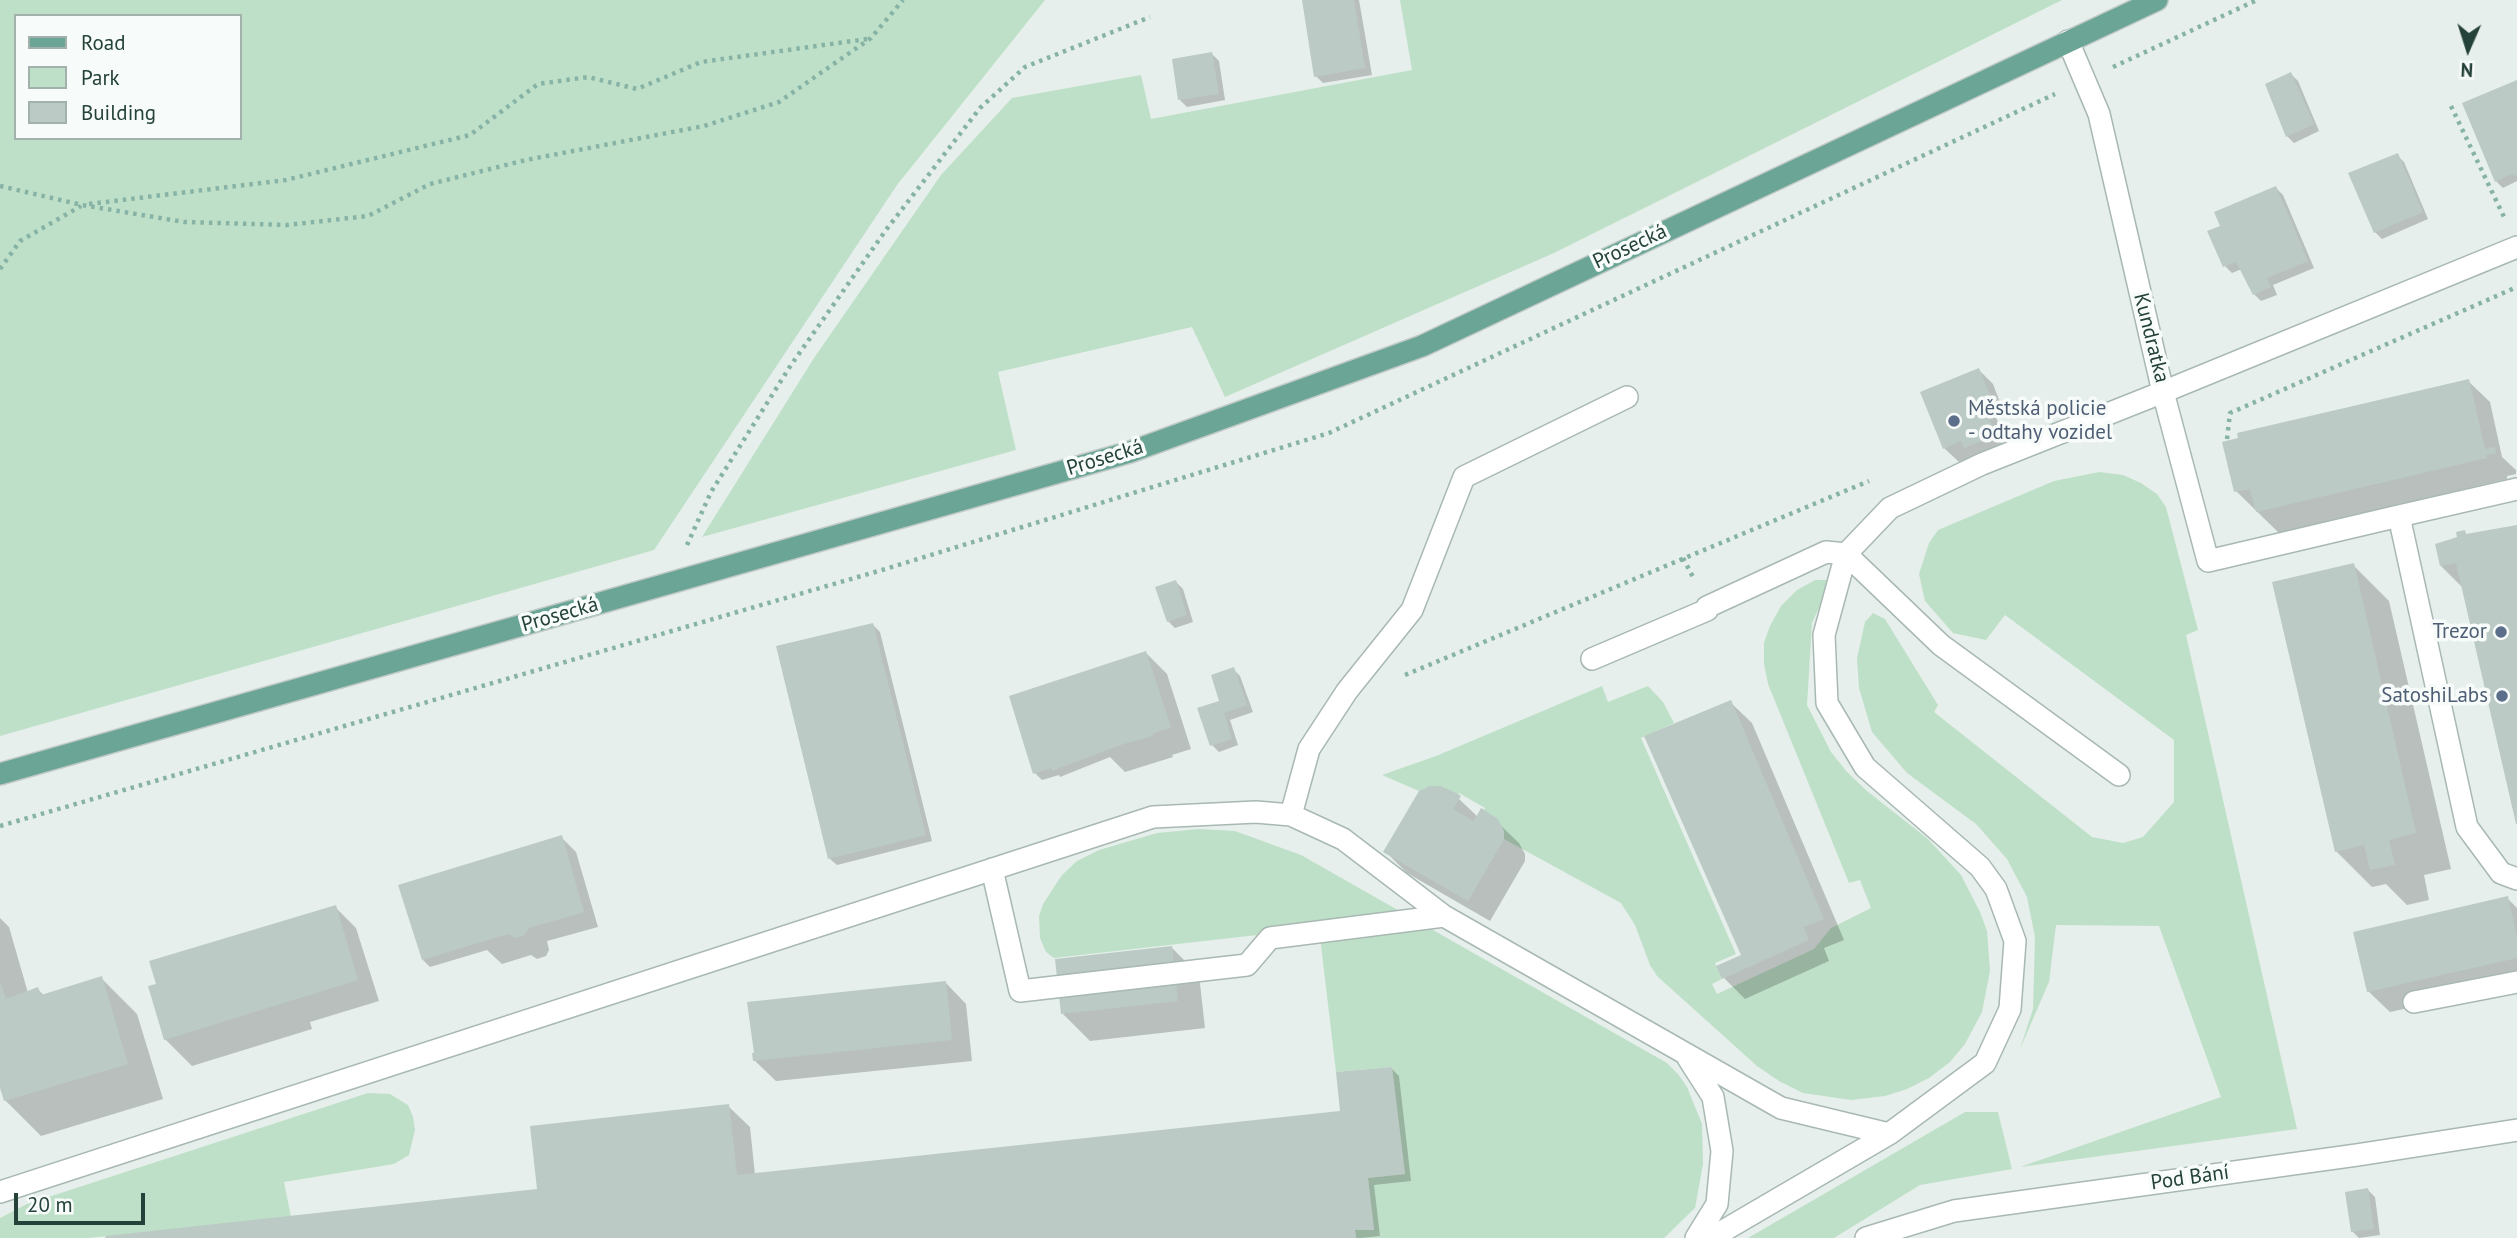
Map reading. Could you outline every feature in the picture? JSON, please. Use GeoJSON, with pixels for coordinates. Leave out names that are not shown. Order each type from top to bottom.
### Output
{"type":"FeatureCollection","features":[{"type":"Feature","properties":{"kind":"main road","name":"Prosecká"},"geometry":{"type":"LineString","coordinates":[[0,774],[1130,452],[1422,346],[2157,0]]}},
{"type":"Feature","properties":{"kind":"street","name":"Kundratka"},"geometry":{"type":"LineString","coordinates":[[2068,41],[2099,114],[2163,393],[2517,247]]}},
{"type":"Feature","properties":{"kind":"street"},"geometry":{"type":"LineString","coordinates":[[1711,1238],[1889,1133],[1985,1063],[2010,1009],[2015,941],[1996,888],[1980,867],[1865,767],[1827,703],[1824,635],[1846,554],[1890,508],[1982,464],[2163,393],[2208,561],[2517,489]]}},
{"type":"Feature","properties":{"kind":"street"},"geometry":{"type":"LineString","coordinates":[[1291,815],[1309,749],[1347,691],[1412,610],[1464,477],[1626,397]]}},
{"type":"Feature","properties":{"kind":"street"},"geometry":{"type":"LineString","coordinates":[[2399,516],[2467,827],[2501,873],[2517,879]]}},
{"type":"Feature","properties":{"kind":"street"},"geometry":{"type":"LineString","coordinates":[[1592,659],[1707,610],[1707,607],[1826,552],[1846,554],[1941,645],[2119,775]]}},
{"type":"Feature","properties":{"kind":"street"},"geometry":{"type":"LineString","coordinates":[[0,1192],[1153,817],[1256,812],[1291,815],[1343,839],[1444,916],[1781,1108],[1889,1133]]}},
{"type":"Feature","properties":{"kind":"street"},"geometry":{"type":"LineString","coordinates":[[992,869],[1020,991],[1247,965],[1270,938],[1444,916]]}},
{"type":"Feature","properties":{"kind":"street"},"geometry":{"type":"LineString","coordinates":[[2414,1002],[2517,982]]}},
{"type":"Feature","properties":{"kind":"street"},"geometry":{"type":"LineString","coordinates":[[1685,1054],[1713,1097],[1722,1151],[1717,1204],[1696,1238]]}},
{"type":"Feature","properties":{"kind":"street","name":"Pod Bání"},"geometry":{"type":"LineString","coordinates":[[1866,1238],[1954,1210],[2357,1155],[2517,1130]]}},
{"type":"Feature","properties":{"kind":"path"},"geometry":{"type":"LineString","coordinates":[[0,186],[82,205],[184,222],[287,225],[368,216],[430,184],[526,160],[704,126],[779,102],[871,38],[903,0]]}},
{"type":"Feature","properties":{"kind":"path"},"geometry":{"type":"LineString","coordinates":[[669,584],[711,492],[791,365],[886,230],[980,108],[1024,67],[1150,17]]}},
{"type":"Feature","properties":{"kind":"path"},"geometry":{"type":"LineString","coordinates":[[0,269],[20,241],[82,205],[286,180],[470,135],[538,84],[588,77],[637,89],[701,62],[871,38]]}},
{"type":"Feature","properties":{"kind":"path"},"geometry":{"type":"LineString","coordinates":[[2451,106],[2508,226]]}},
{"type":"Feature","properties":{"kind":"path"},"geometry":{"type":"LineString","coordinates":[[2227,439],[2230,413],[2517,287]]}},
{"type":"Feature","properties":{"kind":"path"},"geometry":{"type":"LineString","coordinates":[[1403,676],[1876,478]]}},
{"type":"Feature","properties":{"kind":"green space"},"geometry":{"type":"Polygon","coordinates":[[[0,0],[1045,0],[897,185],[654,550],[0,736],[0,0]]]}},
{"type":"Feature","properties":{"kind":"green space"},"geometry":{"type":"Polygon","coordinates":[[[1400,0],[2062,0],[1554,253],[1225,397],[1192,327],[998,372],[1016,450],[702,537],[814,358],[941,175],[1012,98],[1141,75],[1151,119],[1412,70],[1400,0]]]}},
{"type":"Feature","properties":{"kind":"green space"},"geometry":{"type":"Polygon","coordinates":[[[2099,472],[2123,475],[2141,483],[2157,494],[2166,507],[2198,630],[2186,635],[2297,1129],[2020,1167],[2221,1097],[2159,926],[2056,925],[2049,982],[2020,1049],[2033,1009],[2035,937],[2027,897],[2007,859],[1976,824],[1907,773],[1872,732],[1859,688],[1857,658],[1865,622],[1873,613],[1885,619],[1938,705],[1934,712],[2092,837],[2123,843],[2143,837],[2174,802],[2174,740],[2005,615],[1986,640],[1953,633],[1925,601],[1919,574],[1929,543],[1938,530],[2054,481],[2099,472]]]}},
{"type":"Feature","properties":{"kind":"green space"},"geometry":{"type":"Polygon","coordinates":[[[1815,580],[1829,580],[1830,583],[1812,623],[1807,705],[1831,752],[1847,772],[1928,839],[1961,875],[1987,931],[1990,971],[1982,1012],[1965,1044],[1950,1062],[1929,1078],[1907,1089],[1885,1096],[1851,1100],[1803,1093],[1757,1066],[1657,976],[1635,925],[1621,903],[1504,839],[1504,831],[1483,811],[1485,808],[1441,786],[1429,786],[1419,791],[1382,775],[1436,756],[1602,686],[1608,702],[1648,686],[1663,702],[1674,723],[1641,738],[1736,954],[1715,963],[1722,979],[1712,984],[1717,994],[1814,949],[1831,928],[1871,908],[1860,880],[1849,883],[1768,684],[1764,664],[1764,643],[1781,606],[1797,590],[1815,580]]]}},
{"type":"Feature","properties":{"kind":"green space"},"geometry":{"type":"Polygon","coordinates":[[[1199,829],[1235,831],[1301,855],[1667,1063],[1687,1087],[1702,1124],[1703,1164],[1695,1208],[1664,1238],[1356,1238],[1355,1230],[1374,1229],[1368,1178],[1405,1174],[1392,1067],[1336,1072],[1319,928],[1054,958],[1046,952],[1040,938],[1039,916],[1043,904],[1062,875],[1077,861],[1099,850],[1157,833],[1199,829]]]}},
{"type":"Feature","properties":{"kind":"green space"},"geometry":{"type":"Polygon","coordinates":[[[368,1093],[390,1094],[408,1105],[415,1130],[409,1155],[394,1164],[284,1182],[291,1217],[88,1238],[0,1238],[0,1218],[27,1204],[368,1093]]]}},
{"type":"Feature","properties":{"kind":"green space"},"geometry":{"type":"Polygon","coordinates":[[[1965,1112],[1998,1112],[2012,1169],[1920,1185],[1834,1238],[1748,1238],[1965,1112]]]}},
{"type":"Feature","properties":{"kind":"building"},"geometry":{"type":"Polygon","coordinates":[[[1302,0],[1354,0],[1365,68],[1314,77],[1302,0]]]}},
{"type":"Feature","properties":{"kind":"building"},"geometry":{"type":"Polygon","coordinates":[[[1212,52],[1219,94],[1178,100],[1172,59],[1212,52]]]}},
{"type":"Feature","properties":{"kind":"building"},"geometry":{"type":"Polygon","coordinates":[[[2291,72],[2314,124],[2286,137],[2265,84],[2291,72]]]}},
{"type":"Feature","properties":{"kind":"building"},"geometry":{"type":"Polygon","coordinates":[[[2517,80],[2517,175],[2514,176],[2513,173],[2495,182],[2462,103],[2517,80]]]}},
{"type":"Feature","properties":{"kind":"building"},"geometry":{"type":"Polygon","coordinates":[[[2398,153],[2423,212],[2374,233],[2348,173],[2398,153]]]}},
{"type":"Feature","properties":{"kind":"building"},"geometry":{"type":"Polygon","coordinates":[[[2276,186],[2308,261],[2267,278],[2271,287],[2253,295],[2236,262],[2223,267],[2207,231],[2220,226],[2214,212],[2276,186]]]}},
{"type":"Feature","properties":{"kind":"building"},"geometry":{"type":"Polygon","coordinates":[[[1979,368],[1990,395],[1981,398],[1996,435],[1964,448],[1961,441],[1943,449],[1920,392],[1979,368]]]}},
{"type":"Feature","properties":{"kind":"building"},"geometry":{"type":"Polygon","coordinates":[[[2469,379],[2485,449],[2495,447],[2496,453],[2486,455],[2487,458],[2256,512],[2250,489],[2234,492],[2222,442],[2238,438],[2237,433],[2469,379]]]}},
{"type":"Feature","properties":{"kind":"building","name":"SatoshiLabs"},"geometry":{"type":"Polygon","coordinates":[[[2517,525],[2516,824],[2456,563],[2440,566],[2435,544],[2457,537],[2456,532],[2465,530],[2466,534],[2517,525]]]}},
{"type":"Feature","properties":{"kind":"building"},"geometry":{"type":"Polygon","coordinates":[[[2354,563],[2416,833],[2389,840],[2395,865],[2370,870],[2364,845],[2335,852],[2272,582],[2354,563]]]}},
{"type":"Feature","properties":{"kind":"building"},"geometry":{"type":"Polygon","coordinates":[[[1176,580],[1187,615],[1167,622],[1155,587],[1176,580]]]}},
{"type":"Feature","properties":{"kind":"building"},"geometry":{"type":"Polygon","coordinates":[[[873,623],[926,835],[828,859],[776,646],[873,623]]]}},
{"type":"Feature","properties":{"kind":"building"},"geometry":{"type":"Polygon","coordinates":[[[1146,651],[1171,727],[1152,734],[1153,736],[1120,745],[1052,771],[1051,768],[1033,774],[1009,696],[1146,651]]]}},
{"type":"Feature","properties":{"kind":"building"},"geometry":{"type":"Polygon","coordinates":[[[1234,667],[1247,705],[1224,713],[1232,739],[1210,746],[1197,708],[1219,701],[1211,675],[1234,667]]]}},
{"type":"Feature","properties":{"kind":"building"},"geometry":{"type":"Polygon","coordinates":[[[1731,700],[1824,919],[1804,927],[1809,940],[1722,979],[1716,966],[1741,955],[1644,736],[1731,700]]]}},
{"type":"Feature","properties":{"kind":"building"},"geometry":{"type":"Polygon","coordinates":[[[1429,786],[1441,786],[1458,794],[1461,796],[1453,809],[1474,821],[1481,808],[1498,819],[1504,831],[1504,839],[1468,901],[1383,852],[1419,791],[1429,786]]]}},
{"type":"Feature","properties":{"kind":"building"},"geometry":{"type":"Polygon","coordinates":[[[562,835],[584,912],[529,928],[525,935],[515,938],[508,934],[422,960],[398,885],[562,835]]]}},
{"type":"Feature","properties":{"kind":"building"},"geometry":{"type":"Polygon","coordinates":[[[2508,896],[2517,937],[2517,958],[2367,992],[2353,932],[2508,896]]]}},
{"type":"Feature","properties":{"kind":"building"},"geometry":{"type":"Polygon","coordinates":[[[336,905],[358,980],[164,1040],[148,986],[156,984],[149,961],[336,905]]]}},
{"type":"Feature","properties":{"kind":"building"},"geometry":{"type":"Polygon","coordinates":[[[1172,946],[1178,1001],[1061,1014],[1055,959],[1172,946]]]}},
{"type":"Feature","properties":{"kind":"building"},"geometry":{"type":"Polygon","coordinates":[[[102,976],[128,1064],[4,1101],[0,1088],[0,981],[6,999],[38,987],[41,995],[102,976]]]}},
{"type":"Feature","properties":{"kind":"building"},"geometry":{"type":"Polygon","coordinates":[[[946,981],[952,1040],[753,1061],[747,1002],[946,981]]]}},
{"type":"Feature","properties":{"kind":"building"},"geometry":{"type":"Polygon","coordinates":[[[1392,1067],[1405,1174],[1368,1178],[1374,1230],[1355,1230],[1356,1238],[105,1236],[537,1189],[530,1126],[729,1104],[737,1175],[1340,1111],[1336,1072],[1392,1067]]]}},
{"type":"Feature","properties":{"kind":"building"},"geometry":{"type":"Polygon","coordinates":[[[2368,1188],[2374,1229],[2351,1232],[2345,1192],[2368,1188]]]}},
{"type":"Feature","properties":{"kind":"place","name":"Městská policie - odtahy vozidel"},"geometry":{"type":"Point","coordinates":[1954,421]}},
{"type":"Feature","properties":{"kind":"place","name":"Trezor"},"geometry":{"type":"Point","coordinates":[2501,632]}},
{"type":"Feature","properties":{"kind":"place","name":"SatoshiLabs"},"geometry":{"type":"Point","coordinates":[2502,696]}}]}
